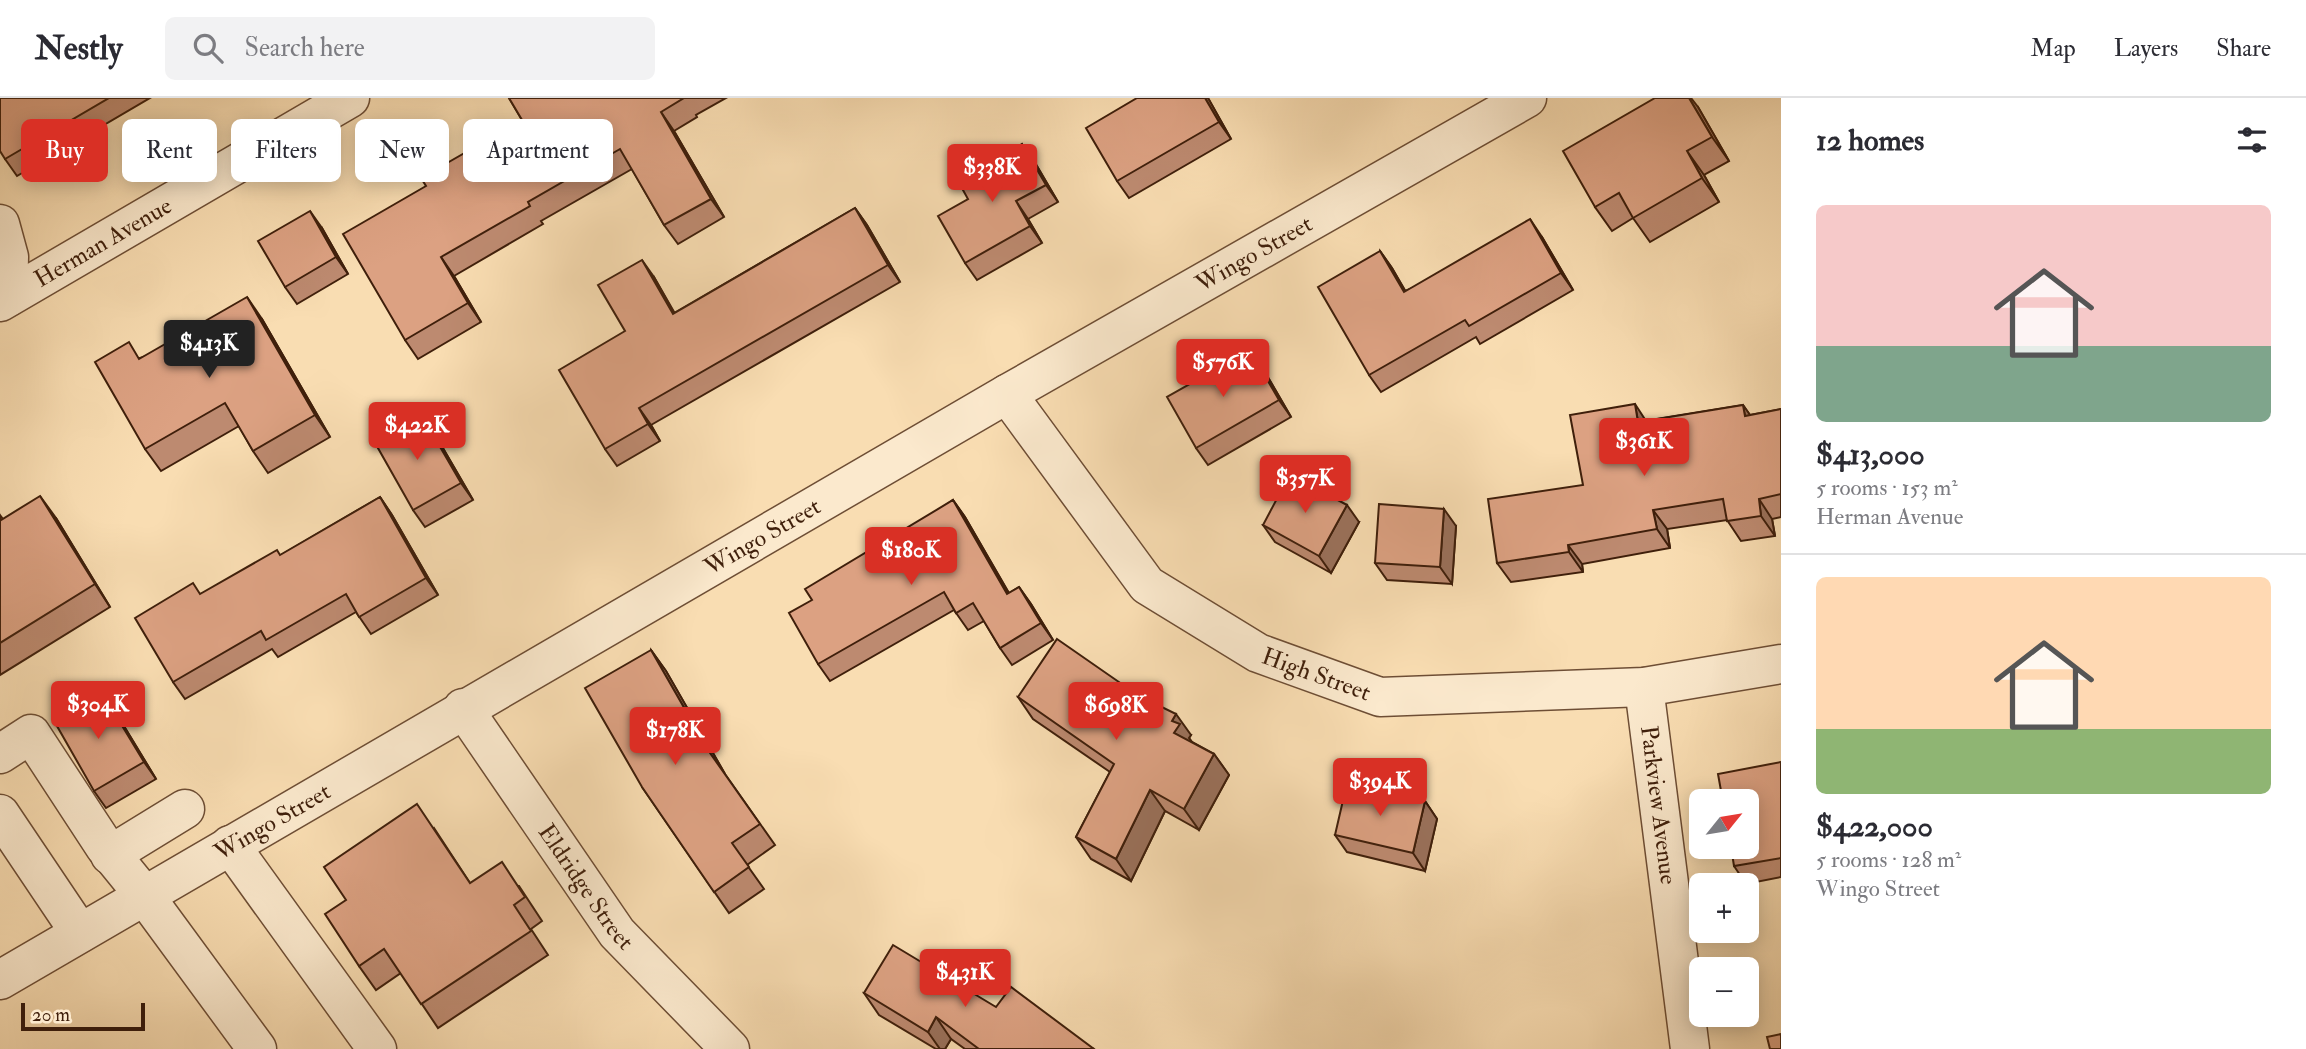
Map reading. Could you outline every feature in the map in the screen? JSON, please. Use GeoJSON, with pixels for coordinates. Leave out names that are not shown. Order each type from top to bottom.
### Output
{"type":"FeatureCollection","features":[{"type":"Feature","properties":{"kind":"street","name":"Herman Avenue"},"geometry":{"type":"LineString","coordinates":[[4,299],[350,98]]}},
{"type":"Feature","properties":{"kind":"street","name":"Wingo Street"},"geometry":{"type":"LineString","coordinates":[[0,980],[463,708],[1527,98]]}},
{"type":"Feature","properties":{"kind":"street"},"geometry":{"type":"LineString","coordinates":[[0,224],[9,257],[4,299]]}},
{"type":"Feature","properties":{"kind":"street","name":"High Street"},"geometry":{"type":"LineString","coordinates":[[1007,394],[1147,585],[1258,653],[1380,697],[1644,687],[1781,664]]}},
{"type":"Feature","properties":{"kind":"street","name":"Parkview Avenue"},"geometry":{"type":"LineString","coordinates":[[1644,687],[1690,1049]]}},
{"type":"Feature","properties":{"kind":"street","name":"Eldridge Street"},"geometry":{"type":"LineString","coordinates":[[463,708],[617,933],[730,1049]]}},
{"type":"Feature","properties":{"kind":"street"},"geometry":{"type":"LineString","coordinates":[[0,754],[31,734],[110,855],[144,895],[257,1049]]}},
{"type":"Feature","properties":{"kind":"street"},"geometry":{"type":"LineString","coordinates":[[110,855],[185,809]]}},
{"type":"Feature","properties":{"kind":"street"},"geometry":{"type":"LineString","coordinates":[[0,814],[80,933]]}},
{"type":"Feature","properties":{"kind":"street"},"geometry":{"type":"LineString","coordinates":[[230,845],[377,1049]]}},
{"type":"Feature","properties":{"kind":"building"},"geometry":{"type":"Polygon","coordinates":[[[0,98],[109,98],[73,119],[21,119],[21,150],[5,159],[0,151],[0,98]]]}},
{"type":"Feature","properties":{"kind":"building"},"geometry":{"type":"Polygon","coordinates":[[[509,98],[684,98],[661,112],[711,199],[664,225],[620,149],[613,153],[613,119],[521,119],[509,98]]]}},
{"type":"Feature","properties":{"kind":"building"},"geometry":{"type":"Polygon","coordinates":[[[1137,98],[1205,98],[1219,122],[1117,181],[1086,128],[1137,98]]]}},
{"type":"Feature","properties":{"kind":"building"},"geometry":{"type":"Polygon","coordinates":[[[1655,98],[1689,98],[1712,137],[1687,151],[1702,178],[1633,218],[1619,193],[1595,207],[1563,151],[1655,98]]]}},
{"type":"Feature","properties":{"kind":"building"},"geometry":{"type":"Polygon","coordinates":[[[1022,144],[1046,185],[1016,201],[1030,226],[965,263],[938,216],[968,199],[958,181],[1022,144]]]}},
{"type":"Feature","properties":{"kind":"building"},"geometry":{"type":"Polygon","coordinates":[[[463,154],[463,182],[563,182],[528,202],[530,206],[441,257],[468,303],[405,340],[343,234],[426,186],[424,182],[449,182],[449,162],[463,154]]]}},
{"type":"Feature","properties":{"kind":"building"},"geometry":{"type":"Polygon","coordinates":[[[855,208],[888,265],[639,408],[648,424],[605,449],[559,370],[625,331],[598,285],[642,260],[673,314],[855,208]]]}},
{"type":"Feature","properties":{"kind":"building"},"geometry":{"type":"Polygon","coordinates":[[[310,211],[336,257],[285,287],[258,241],[310,211]]]}},
{"type":"Feature","properties":{"kind":"building"},"geometry":{"type":"Polygon","coordinates":[[[1530,219],[1561,273],[1469,326],[1465,320],[1369,375],[1318,287],[1380,251],[1404,292],[1530,219]]]}},
{"type":"Feature","properties":{"kind":"building"},"geometry":{"type":"Polygon","coordinates":[[[247,297],[315,415],[253,451],[225,403],[145,449],[95,362],[129,342],[139,359],[247,297]]]}},
{"type":"Feature","properties":{"kind":"building"},"geometry":{"type":"Polygon","coordinates":[[[1250,350],[1279,400],[1196,448],[1167,397],[1250,350]]]}},
{"type":"Feature","properties":{"kind":"building"},"geometry":{"type":"Polygon","coordinates":[[[1635,404],[1638,422],[1743,405],[1745,416],[1781,409],[1781,494],[1759,499],[1761,516],[1727,521],[1723,499],[1653,510],[1657,529],[1568,545],[1569,552],[1497,563],[1488,499],[1583,485],[1570,415],[1635,404]]]}},
{"type":"Feature","properties":{"kind":"building"},"geometry":{"type":"Polygon","coordinates":[[[421,414],[461,483],[413,510],[374,441],[421,414]]]}},
{"type":"Feature","properties":{"kind":"building"},"geometry":{"type":"Polygon","coordinates":[[[1290,474],[1347,505],[1319,556],[1263,525],[1290,474]]]}},
{"type":"Feature","properties":{"kind":"building"},"geometry":{"type":"Polygon","coordinates":[[[40,496],[95,584],[0,643],[0,518],[1,520],[40,496]]]}},
{"type":"Feature","properties":{"kind":"building"},"geometry":{"type":"Polygon","coordinates":[[[380,497],[426,578],[359,617],[346,594],[266,640],[261,631],[173,682],[135,618],[193,583],[200,594],[277,550],[280,555],[380,497]]]}},
{"type":"Feature","properties":{"kind":"building"},"geometry":{"type":"Polygon","coordinates":[[[953,500],[1007,594],[1019,587],[1041,623],[1000,648],[973,603],[956,613],[944,592],[818,664],[789,613],[812,600],[805,589],[953,500]]]}},
{"type":"Feature","properties":{"kind":"building"},"geometry":{"type":"Polygon","coordinates":[[[1379,504],[1444,509],[1440,567],[1375,563],[1379,504]]]}},
{"type":"Feature","properties":{"kind":"building"},"geometry":{"type":"Polygon","coordinates":[[[1057,639],[1139,696],[1176,714],[1172,721],[1180,724],[1174,733],[1214,754],[1184,809],[1150,790],[1116,859],[1076,837],[1114,764],[1018,697],[1057,639]]]}},
{"type":"Feature","properties":{"kind":"building"},"geometry":{"type":"Polygon","coordinates":[[[651,650],[710,753],[760,824],[732,843],[749,867],[714,892],[642,787],[585,688],[651,650]]]}},
{"type":"Feature","properties":{"kind":"building"},"geometry":{"type":"Polygon","coordinates":[[[101,691],[144,762],[94,791],[53,719],[101,691]]]}},
{"type":"Feature","properties":{"kind":"building"},"geometry":{"type":"Polygon","coordinates":[[[1781,762],[1781,858],[1734,866],[1733,859],[1759,859],[1759,789],[1721,789],[1718,774],[1781,762]]]}},
{"type":"Feature","properties":{"kind":"building"},"geometry":{"type":"Polygon","coordinates":[[[1347,783],[1425,801],[1413,853],[1335,835],[1347,783]]]}},
{"type":"Feature","properties":{"kind":"building"},"geometry":{"type":"Polygon","coordinates":[[[417,804],[470,883],[502,862],[525,897],[514,905],[531,931],[421,1004],[384,949],[359,966],[325,914],[346,900],[324,867],[417,804]]]}},
{"type":"Feature","properties":{"kind":"building"},"geometry":{"type":"Polygon","coordinates":[[[893,945],[996,1007],[1011,987],[1094,1049],[979,1049],[936,1017],[928,1032],[864,993],[893,945]]]}},
{"type":"Feature","properties":{"kind":"building"},"geometry":{"type":"Polygon","coordinates":[[[1781,1034],[1781,1049],[1770,1049],[1767,1037],[1781,1034]]]}}]}
